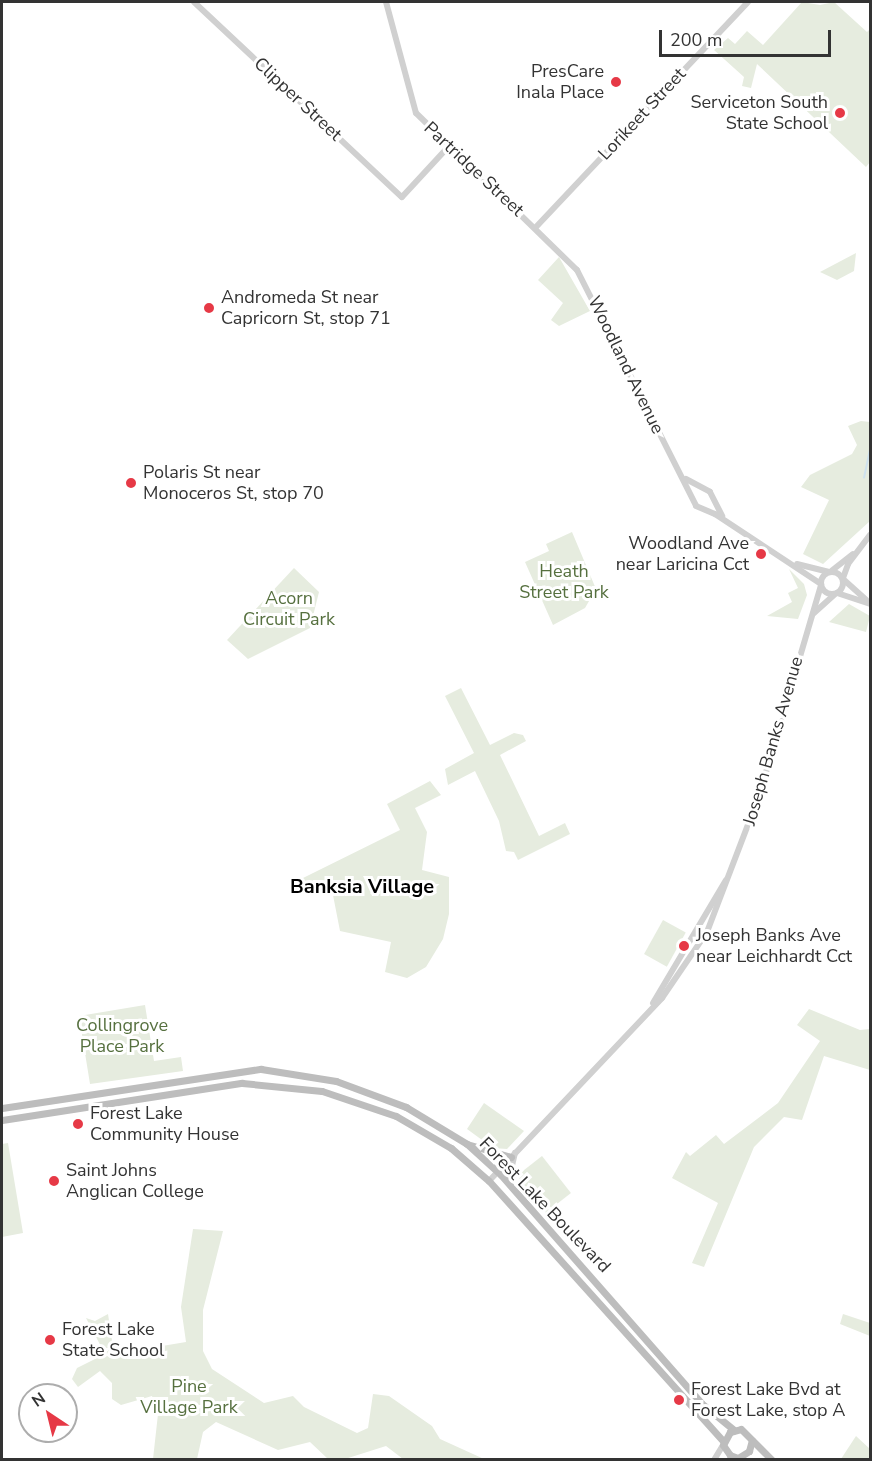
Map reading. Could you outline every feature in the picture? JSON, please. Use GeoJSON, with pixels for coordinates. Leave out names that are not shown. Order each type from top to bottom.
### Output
{"type":"FeatureCollection","features":[{"type":"Feature","properties":{"kind":"main road","name":"Forest Lake Boulevard"},"geometry":{"type":"LineString","coordinates":[[2,1108],[230,1070],[289,1071],[377,1095],[466,1144],[497,1172],[701,1402],[734,1430]]}},
{"type":"Feature","properties":{"kind":"main road","name":"Forest Lake Boulevard"},"geometry":{"type":"LineString","coordinates":[[2,1120],[213,1086],[290,1086],[350,1097],[396,1116],[451,1148],[489,1181],[723,1443]]}},
{"type":"Feature","properties":{"kind":"main road"},"geometry":{"type":"LineString","coordinates":[[466,1144],[513,1155]]}},
{"type":"Feature","properties":{"kind":"main road"},"geometry":{"type":"LineString","coordinates":[[753,1440],[749,1451],[736,1458],[723,1443],[734,1430],[744,1430],[772,1460]]}},
{"type":"Feature","properties":{"kind":"street","name":"Clipper Street"},"geometry":{"type":"LineString","coordinates":[[194,2],[402,197],[449,146]]}},
{"type":"Feature","properties":{"kind":"street","name":"Partridge Street"},"geometry":{"type":"LineString","coordinates":[[386,2],[416,113],[564,254]]}},
{"type":"Feature","properties":{"kind":"street","name":"Lorikeet Street"},"geometry":{"type":"LineString","coordinates":[[536,227],[748,2]]}},
{"type":"Feature","properties":{"kind":"street","name":"Woodland Avenue"},"geometry":{"type":"LineString","coordinates":[[564,254],[589,290],[686,479],[696,506],[706,509],[794,564],[836,594],[869,603]]}},
{"type":"Feature","properties":{"kind":"street","name":"Woodland Avenue"},"geometry":{"type":"LineString","coordinates":[[686,479],[710,492],[728,524]]}},
{"type":"Feature","properties":{"kind":"street"},"geometry":{"type":"LineString","coordinates":[[694,496],[702,489]]}},
{"type":"Feature","properties":{"kind":"street"},"geometry":{"type":"LineString","coordinates":[[706,509],[714,500]]}},
{"type":"Feature","properties":{"kind":"street"},"geometry":{"type":"LineString","coordinates":[[812,615],[836,594],[856,552],[870,535]]}},
{"type":"Feature","properties":{"kind":"street"},"geometry":{"type":"LineString","coordinates":[[829,572],[856,552]]}},
{"type":"Feature","properties":{"kind":"street","name":"Woodland Avenue"},"geometry":{"type":"LineString","coordinates":[[794,564],[829,572],[843,579],[869,603]]}},
{"type":"Feature","properties":{"kind":"street","name":"Joseph Banks Avenue"},"geometry":{"type":"LineString","coordinates":[[489,1181],[642,1020],[697,949],[734,867],[821,584],[829,572]]}},
{"type":"Feature","properties":{"kind":"street"},"geometry":{"type":"LineString","coordinates":[[508,1183],[513,1155]]}},
{"type":"Feature","properties":{"kind":"street"},"geometry":{"type":"LineString","coordinates":[[714,1460],[723,1443]]}},
{"type":"Feature","properties":{"kind":"green space","name":"Serviceton South State School"},"geometry":{"type":"Polygon","coordinates":[[[802,2],[820,5],[834,2],[867,32],[870,29],[870,162],[866,167],[757,64],[751,88],[742,86],[744,77],[714,50],[728,38],[735,44],[747,31],[763,45],[802,2]]]}},
{"type":"Feature","properties":{"kind":"green space"},"geometry":{"type":"Polygon","coordinates":[[[856,253],[854,271],[837,280],[820,272],[856,253]]]}},
{"type":"Feature","properties":{"kind":"green space"},"geometry":{"type":"Polygon","coordinates":[[[559,257],[590,311],[559,326],[551,320],[563,303],[538,280],[559,257]]]}},
{"type":"Feature","properties":{"kind":"green space"},"geometry":{"type":"Polygon","coordinates":[[[861,421],[870,422],[870,521],[823,564],[803,554],[829,500],[801,487],[810,475],[852,454],[857,445],[848,426],[861,421]]]}},
{"type":"Feature","properties":{"kind":"green space","name":"Heath Street Park"},"geometry":{"type":"Polygon","coordinates":[[[572,532],[596,589],[585,608],[553,625],[525,562],[549,551],[546,544],[572,532]]]}},
{"type":"Feature","properties":{"kind":"green space","name":"Acorn Circuit Park"},"geometry":{"type":"Polygon","coordinates":[[[294,568],[319,592],[310,628],[248,659],[227,640],[294,568]]]}},
{"type":"Feature","properties":{"kind":"green space"},"geometry":{"type":"Polygon","coordinates":[[[789,569],[804,584],[807,595],[798,619],[767,616],[792,602],[788,593],[798,588],[789,569]]]}},
{"type":"Feature","properties":{"kind":"green space"},"geometry":{"type":"Polygon","coordinates":[[[849,604],[870,616],[866,632],[829,622],[849,604]]]}},
{"type":"Feature","properties":{"kind":"green space"},"geometry":{"type":"Polygon","coordinates":[[[461,688],[490,745],[514,733],[523,735],[526,741],[500,755],[539,836],[565,823],[570,834],[518,860],[514,852],[506,851],[499,821],[475,771],[448,785],[445,769],[474,753],[445,696],[461,688]]]}},
{"type":"Feature","properties":{"kind":"green space"},"geometry":{"type":"Polygon","coordinates":[[[430,781],[441,795],[415,808],[427,832],[422,870],[449,877],[449,914],[443,939],[426,967],[407,978],[385,972],[391,942],[340,931],[332,890],[303,894],[303,878],[400,830],[387,804],[430,781]]]}},
{"type":"Feature","properties":{"kind":"green space"},"geometry":{"type":"Polygon","coordinates":[[[663,920],[686,933],[667,967],[644,954],[663,920]]]}},
{"type":"Feature","properties":{"kind":"green space","name":"Collingrove Place Park"},"geometry":{"type":"Polygon","coordinates":[[[145,1005],[154,1061],[181,1057],[183,1071],[90,1084],[79,1016],[145,1005]]]}},
{"type":"Feature","properties":{"kind":"green space"},"geometry":{"type":"Polygon","coordinates":[[[809,1009],[860,1030],[870,1029],[870,1070],[824,1056],[802,1120],[784,1117],[754,1147],[704,1267],[692,1263],[718,1203],[672,1178],[686,1152],[690,1156],[716,1135],[724,1144],[778,1103],[820,1041],[797,1025],[809,1009]]]}},
{"type":"Feature","properties":{"kind":"green space"},"geometry":{"type":"Polygon","coordinates":[[[484,1103],[524,1131],[507,1149],[493,1148],[467,1129],[484,1103]]]}},
{"type":"Feature","properties":{"kind":"green space"},"geometry":{"type":"Polygon","coordinates":[[[8,1143],[23,1233],[2,1237],[2,1144],[8,1143]]]}},
{"type":"Feature","properties":{"kind":"green space"},"geometry":{"type":"Polygon","coordinates":[[[542,1156],[571,1193],[546,1213],[517,1176],[542,1156]]]}},
{"type":"Feature","properties":{"kind":"green space","name":"Pine Village Park"},"geometry":{"type":"Polygon","coordinates":[[[193,1229],[223,1231],[203,1310],[203,1351],[212,1369],[264,1403],[293,1396],[304,1407],[357,1433],[368,1428],[373,1394],[389,1396],[432,1426],[440,1439],[484,1459],[403,1459],[386,1446],[345,1459],[328,1459],[310,1442],[278,1450],[216,1422],[203,1432],[197,1459],[153,1459],[158,1414],[152,1396],[121,1405],[112,1399],[112,1383],[100,1371],[78,1387],[78,1383],[72,1379],[77,1368],[105,1354],[86,1318],[95,1321],[108,1314],[114,1354],[186,1342],[181,1307],[193,1229]]]}},
{"type":"Feature","properties":{"kind":"green space"},"geometry":{"type":"Polygon","coordinates":[[[843,1314],[870,1323],[870,1336],[840,1324],[843,1314]]]}},
{"type":"Feature","properties":{"kind":"green space"},"geometry":{"type":"Polygon","coordinates":[[[856,1436],[870,1449],[870,1459],[841,1459],[856,1436]]]}},
{"type":"Feature","properties":{"kind":"waterway"},"geometry":{"type":"LineString","coordinates":[[864,478],[870,449]]}},
{"type":"Feature","properties":{"kind":"place","name":"PresCare Inala Place"},"geometry":{"type":"Point","coordinates":[616,82]}},
{"type":"Feature","properties":{"kind":"place","name":"Serviceton South State School"},"geometry":{"type":"Point","coordinates":[840,113]}},
{"type":"Feature","properties":{"kind":"place","name":"Andromeda St near Capricorn St, stop 71"},"geometry":{"type":"Point","coordinates":[209,308]}},
{"type":"Feature","properties":{"kind":"place","name":"Polaris St near Monoceros St, stop 70"},"geometry":{"type":"Point","coordinates":[131,483]}},
{"type":"Feature","properties":{"kind":"place","name":"Woodland Ave near Laricina Cct"},"geometry":{"type":"Point","coordinates":[761,554]}},
{"type":"Feature","properties":{"kind":"place","name":"Joseph Banks Ave near Leichhardt Cct"},"geometry":{"type":"Point","coordinates":[684,946]}},
{"type":"Feature","properties":{"kind":"place","name":"Forest Lake Community House"},"geometry":{"type":"Point","coordinates":[78,1124]}},
{"type":"Feature","properties":{"kind":"place","name":"Saint Johns Anglican College"},"geometry":{"type":"Point","coordinates":[54,1181]}},
{"type":"Feature","properties":{"kind":"place","name":"Forest Lake State School"},"geometry":{"type":"Point","coordinates":[50,1340]}},
{"type":"Feature","properties":{"kind":"place","name":"Forest Lake Bvd at Forest Lake, stop A"},"geometry":{"type":"Point","coordinates":[679,1400]}},
{"type":"Feature","properties":{"kind":"district","name":"Banksia Village"},"geometry":{"type":"Point","coordinates":[362,886]}}]}
